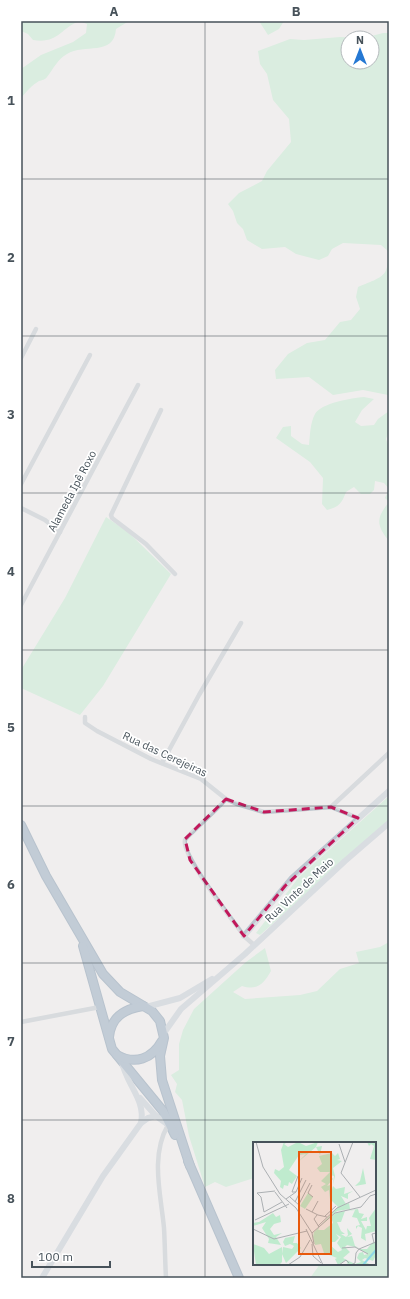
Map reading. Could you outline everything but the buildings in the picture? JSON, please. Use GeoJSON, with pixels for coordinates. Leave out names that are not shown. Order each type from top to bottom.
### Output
{"type":"FeatureCollection","features":[{"type":"Feature","properties":{"kind":"highway"},"geometry":{"type":"LineString","coordinates":[[21,826],[46,876],[103,974],[120,992],[156,1015],[162,1024],[164,1035],[160,1056],[162,1080],[190,1166]]}},
{"type":"Feature","properties":{"kind":"highway"},"geometry":{"type":"LineString","coordinates":[[79,935],[108,1040],[122,1062],[163,1111],[190,1166],[239,1278]]}},
{"type":"Feature","properties":{"kind":"highway"},"geometry":{"type":"LineString","coordinates":[[108,1040],[111,1026],[119,1014],[128,1009],[144,1007]]}},
{"type":"Feature","properties":{"kind":"highway"},"geometry":{"type":"LineString","coordinates":[[116,1054],[126,1059],[141,1060],[154,1052],[164,1035]]}},
{"type":"Feature","properties":{"kind":"street"},"geometry":{"type":"LineString","coordinates":[[21,358],[36,329]]}},
{"type":"Feature","properties":{"kind":"street"},"geometry":{"type":"LineString","coordinates":[[21,484],[90,355]]}},
{"type":"Feature","properties":{"kind":"street","name":"Alameda Ipê Roxo"},"geometry":{"type":"LineString","coordinates":[[21,605],[138,385]]}},
{"type":"Feature","properties":{"kind":"street"},"geometry":{"type":"LineString","coordinates":[[161,410],[111,515],[112,518],[146,544],[175,574]]}},
{"type":"Feature","properties":{"kind":"street"},"geometry":{"type":"LineString","coordinates":[[21,508],[45,520],[60,532]]}},
{"type":"Feature","properties":{"kind":"street"},"geometry":{"type":"LineString","coordinates":[[162,763],[199,694],[241,623]]}},
{"type":"Feature","properties":{"kind":"street","name":"Rua das Cerejeiras"},"geometry":{"type":"LineString","coordinates":[[85,718],[85,723],[97,731],[162,763],[201,779],[226,799],[252,810],[264,812],[331,807],[358,818]]}},
{"type":"Feature","properties":{"kind":"street"},"geometry":{"type":"LineString","coordinates":[[331,807],[389,753]]}},
{"type":"Feature","properties":{"kind":"street"},"geometry":{"type":"LineString","coordinates":[[244,936],[292,878],[389,791]]}},
{"type":"Feature","properties":{"kind":"street"},"geometry":{"type":"LineString","coordinates":[[226,799],[188,836],[184,845],[190,860],[244,936],[254,945]]}},
{"type":"Feature","properties":{"kind":"street","name":"Rua Vinte de Maio"},"geometry":{"type":"LineString","coordinates":[[164,1035],[181,1009],[254,945],[344,861],[389,823]]}},
{"type":"Feature","properties":{"kind":"street","name":"Rua Vinte de Maio"},"geometry":{"type":"LineString","coordinates":[[144,1007],[180,998],[224,972]]}},
{"type":"Feature","properties":{"kind":"street"},"geometry":{"type":"LineString","coordinates":[[21,1022],[100,1007]]}},
{"type":"Feature","properties":{"kind":"street"},"geometry":{"type":"LineString","coordinates":[[122,1062],[131,1088],[142,1109],[141,1123]]}},
{"type":"Feature","properties":{"kind":"street"},"geometry":{"type":"LineString","coordinates":[[131,1088],[156,1116],[170,1126],[161,1140],[158,1167],[164,1232],[166,1278]]}},
{"type":"Feature","properties":{"kind":"street"},"geometry":{"type":"LineString","coordinates":[[42,1278],[103,1176],[141,1123],[156,1116]]}},
{"type":"Feature","properties":{"kind":"highlighted area"},"geometry":{"type":"Polygon","coordinates":[[[226,799],[264,812],[331,807],[358,818],[285,886],[244,936],[190,860],[185,839],[226,799]]]}},
{"type":"Feature","properties":{"kind":"green space"},"geometry":{"type":"Polygon","coordinates":[[[21,21],[79,21],[54,38],[41,41],[33,40],[28,34],[21,31],[21,21]]]}},
{"type":"Feature","properties":{"kind":"green space"},"geometry":{"type":"Polygon","coordinates":[[[79,21],[129,21],[116,29],[114,38],[110,43],[97,48],[74,51],[64,56],[46,78],[34,84],[21,98],[21,69],[41,55],[73,42],[86,33],[87,24],[79,21]]]}},
{"type":"Feature","properties":{"kind":"green space"},"geometry":{"type":"Polygon","coordinates":[[[259,21],[284,21],[279,29],[268,35],[259,21]]]}},
{"type":"Feature","properties":{"kind":"green space"},"geometry":{"type":"Polygon","coordinates":[[[389,33],[389,252],[381,245],[343,243],[332,249],[328,256],[319,260],[296,254],[285,247],[262,249],[247,240],[243,229],[237,223],[233,211],[228,204],[239,193],[262,181],[267,171],[291,142],[289,119],[273,100],[267,74],[260,64],[258,51],[290,39],[304,40],[340,37],[340,70],[380,70],[380,34],[389,33]]]}},
{"type":"Feature","properties":{"kind":"green space"},"geometry":{"type":"Polygon","coordinates":[[[389,257],[388,395],[363,390],[333,395],[309,377],[276,379],[275,370],[288,354],[307,343],[325,340],[340,322],[351,320],[360,309],[356,297],[358,287],[381,276],[387,268],[389,257]]]}},
{"type":"Feature","properties":{"kind":"green space"},"geometry":{"type":"Polygon","coordinates":[[[364,397],[374,399],[362,410],[355,422],[361,426],[374,425],[378,419],[389,411],[389,431],[386,439],[389,447],[389,489],[384,483],[375,481],[374,490],[370,494],[361,494],[354,487],[346,492],[340,504],[327,510],[322,504],[323,478],[310,462],[276,438],[283,427],[291,426],[291,436],[302,444],[309,445],[312,421],[318,410],[337,402],[364,397]]]}},
{"type":"Feature","properties":{"kind":"green space"},"geometry":{"type":"Polygon","coordinates":[[[389,489],[389,502],[385,498],[389,489]]]}},
{"type":"Feature","properties":{"kind":"green space"},"geometry":{"type":"Polygon","coordinates":[[[389,502],[389,541],[379,522],[382,513],[389,502]]]}},
{"type":"Feature","properties":{"kind":"green space"},"geometry":{"type":"Polygon","coordinates":[[[106,517],[128,532],[171,574],[103,686],[80,715],[21,688],[21,670],[65,598],[106,517]]]}},
{"type":"Feature","properties":{"kind":"green space"},"geometry":{"type":"Polygon","coordinates":[[[389,796],[389,821],[260,935],[256,933],[299,877],[389,796]]]}},
{"type":"Feature","properties":{"kind":"green space"},"geometry":{"type":"Polygon","coordinates":[[[389,942],[389,1278],[310,1278],[318,1267],[317,1265],[376,1265],[376,1142],[253,1142],[253,1178],[226,1187],[215,1182],[205,1187],[189,1136],[182,1100],[175,1092],[177,1084],[171,1075],[179,1070],[179,1044],[183,1030],[194,1009],[246,962],[265,948],[271,971],[260,985],[256,987],[242,986],[233,992],[245,999],[300,995],[317,991],[340,969],[359,963],[356,952],[380,947],[389,942]]]}}]}
